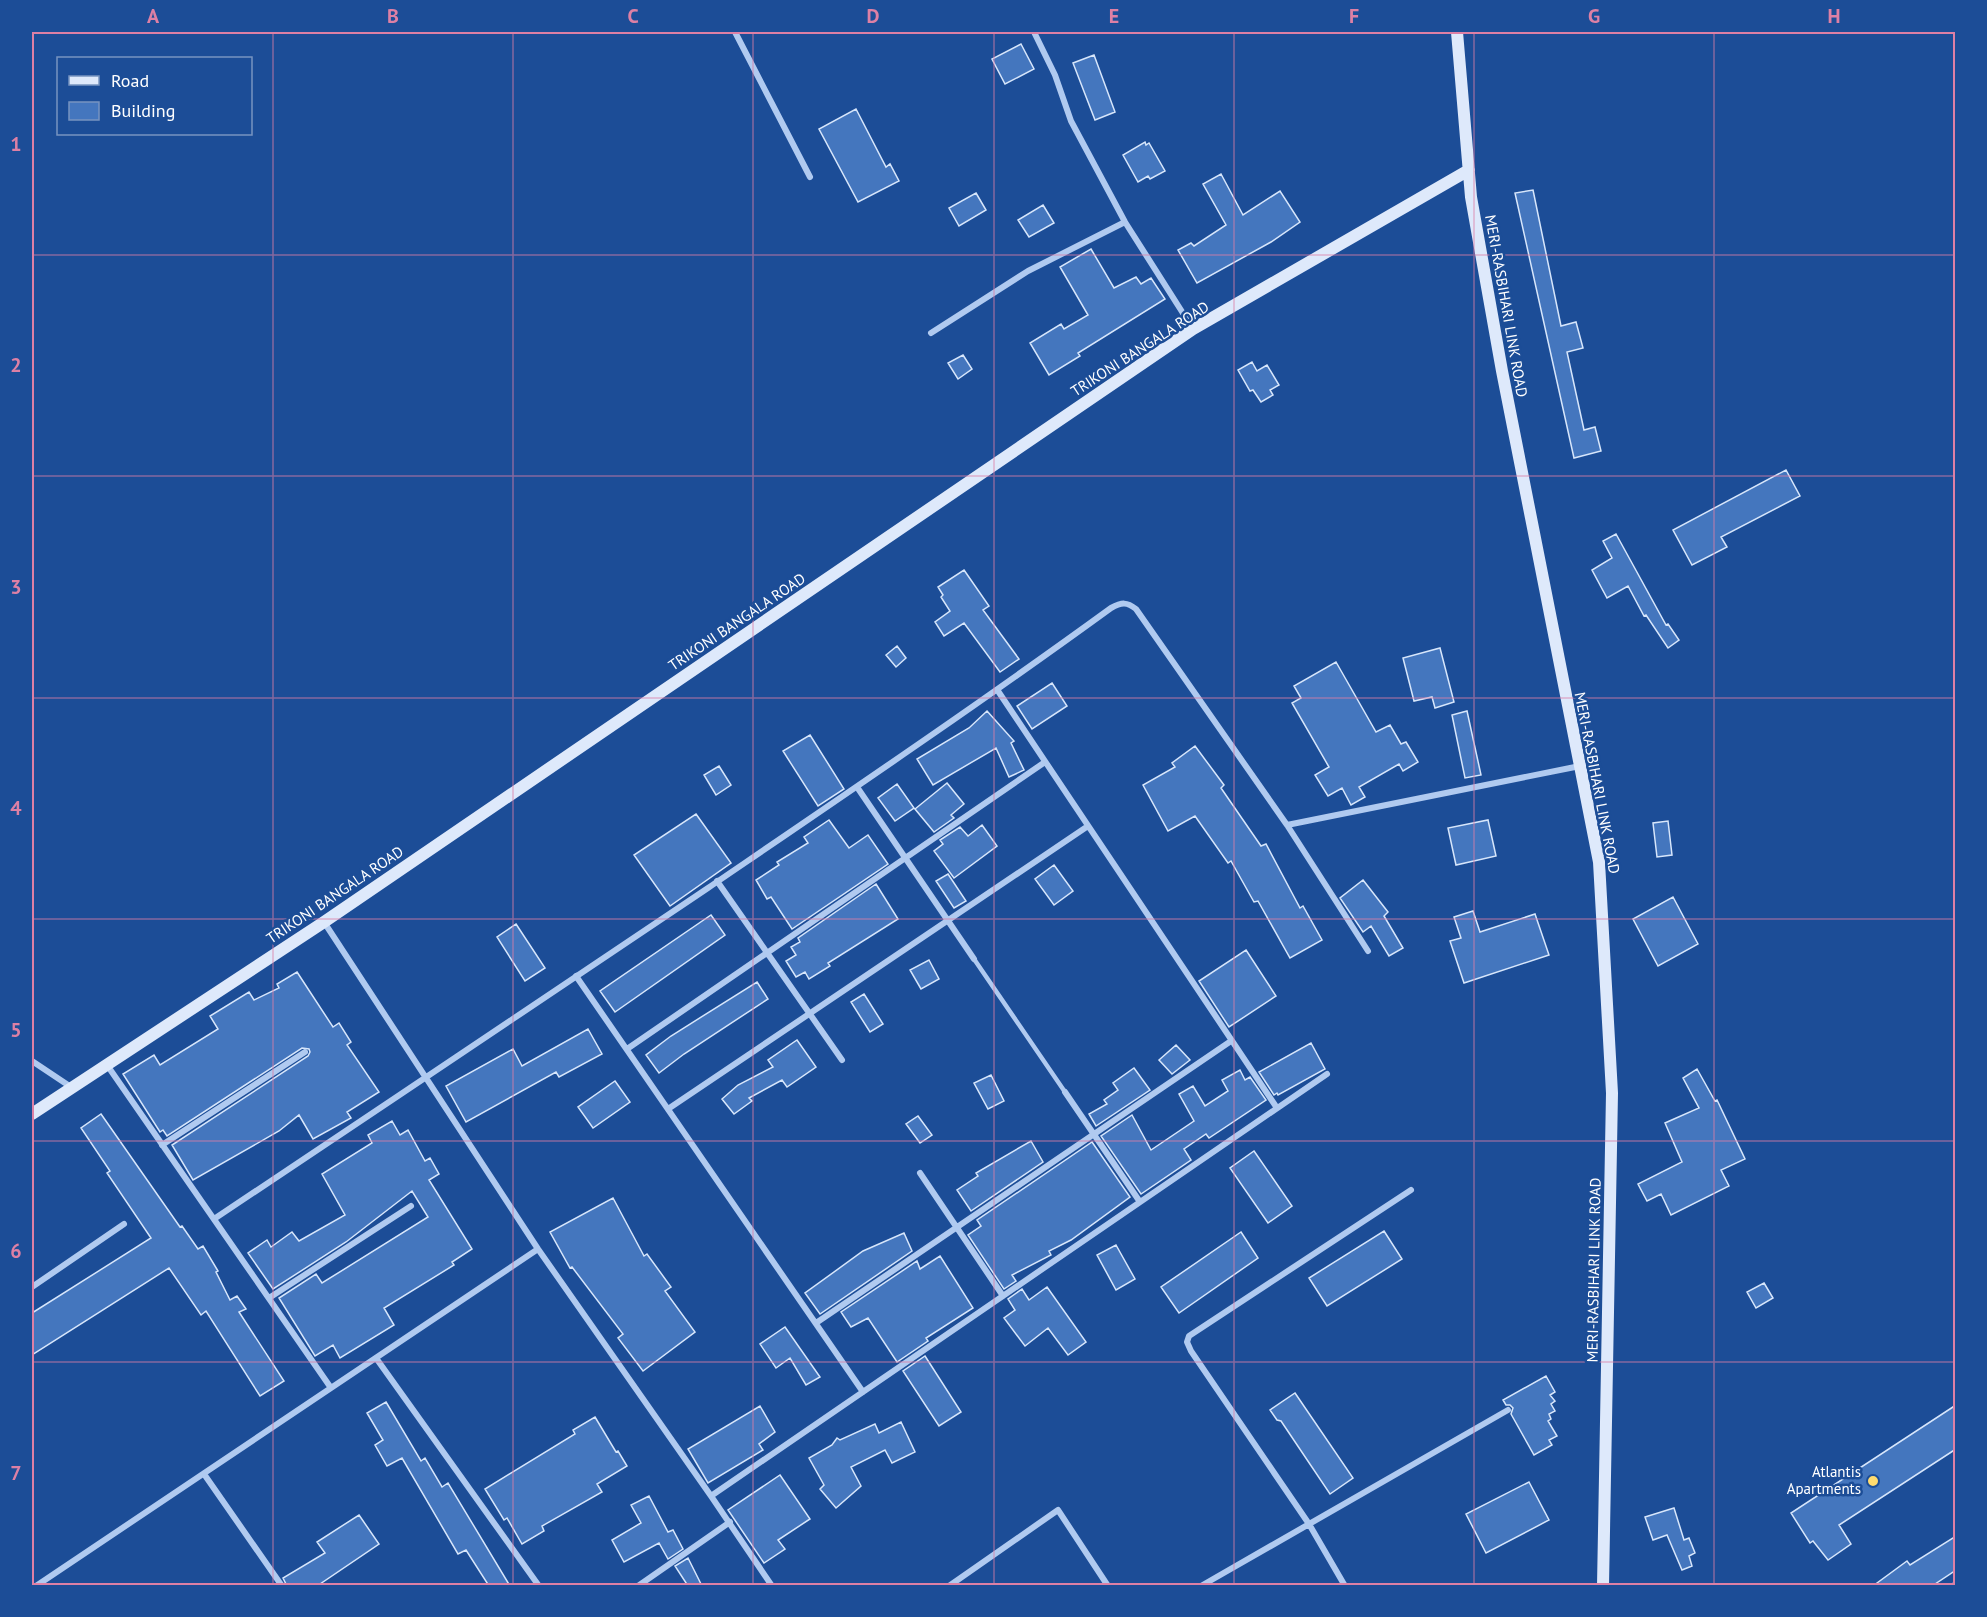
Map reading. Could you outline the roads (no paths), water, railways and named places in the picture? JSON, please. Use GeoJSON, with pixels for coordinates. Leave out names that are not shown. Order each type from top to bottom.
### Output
{"type":"FeatureCollection","features":[{"type":"Feature","properties":{"kind":"street"},"geometry":{"type":"LineString","coordinates":[[735,32],[810,177]]}},
{"type":"Feature","properties":{"kind":"street"},"geometry":{"type":"LineString","coordinates":[[1034,32],[1055,75],[1071,121],[1125,222],[1193,329]]}},
{"type":"Feature","properties":{"kind":"street","name":"MERI-RASBIHARI LINK ROAD"},"geometry":{"type":"LineString","coordinates":[[1457,32],[1471,197],[1502,371],[1599,862],[1612,1093],[1603,1586]]}},
{"type":"Feature","properties":{"kind":"street","name":"TRIKONI BANGALA ROAD"},"geometry":{"type":"LineString","coordinates":[[32,1114],[324,922],[1193,329],[1469,170]]}},
{"type":"Feature","properties":{"kind":"street"},"geometry":{"type":"LineString","coordinates":[[931,333],[1028,271],[1125,222]]}},
{"type":"Feature","properties":{"kind":"street"},"geometry":{"type":"LineString","coordinates":[[214,1219],[857,787],[998,691],[1111,608],[1122,603],[1129,604],[1136,609],[1287,825],[1368,951]]}},
{"type":"Feature","properties":{"kind":"street"},"geometry":{"type":"LineString","coordinates":[[998,691],[1277,1108]]}},
{"type":"Feature","properties":{"kind":"street"},"geometry":{"type":"LineString","coordinates":[[627,1050],[1045,762]]}},
{"type":"Feature","properties":{"kind":"street"},"geometry":{"type":"LineString","coordinates":[[1287,825],[1580,766]]}},
{"type":"Feature","properties":{"kind":"street"},"geometry":{"type":"LineString","coordinates":[[857,787],[974,959]]}},
{"type":"Feature","properties":{"kind":"street"},"geometry":{"type":"LineString","coordinates":[[668,1109],[1088,826]]}},
{"type":"Feature","properties":{"kind":"street"},"geometry":{"type":"LineString","coordinates":[[717,881],[842,1060]]}},
{"type":"Feature","properties":{"kind":"street"},"geometry":{"type":"LineString","coordinates":[[324,922],[538,1249],[730,1522],[772,1586]]}},
{"type":"Feature","properties":{"kind":"street"},"geometry":{"type":"LineString","coordinates":[[576,976],[863,1392]]}},
{"type":"Feature","properties":{"kind":"street"},"geometry":{"type":"LineString","coordinates":[[816,1323],[1231,1041]]}},
{"type":"Feature","properties":{"kind":"street"},"geometry":{"type":"LineString","coordinates":[[162,1145],[305,1052]]}},
{"type":"Feature","properties":{"kind":"street"},"geometry":{"type":"LineString","coordinates":[[32,1061],[72,1088]]}},
{"type":"Feature","properties":{"kind":"street"},"geometry":{"type":"LineString","coordinates":[[107,1064],[331,1388]]}},
{"type":"Feature","properties":{"kind":"street"},"geometry":{"type":"LineString","coordinates":[[711,1496],[1327,1074]]}},
{"type":"Feature","properties":{"kind":"street"},"geometry":{"type":"LineString","coordinates":[[1065,1092],[1140,1202]]}},
{"type":"Feature","properties":{"kind":"street"},"geometry":{"type":"LineString","coordinates":[[920,1173],[1003,1296]]}},
{"type":"Feature","properties":{"kind":"street"},"geometry":{"type":"LineString","coordinates":[[1345,1586],[1309,1524],[1187,1342],[1189,1336],[1411,1190]]}},
{"type":"Feature","properties":{"kind":"street"},"geometry":{"type":"LineString","coordinates":[[269,1298],[411,1206]]}},
{"type":"Feature","properties":{"kind":"street"},"geometry":{"type":"LineString","coordinates":[[32,1287],[124,1224]]}},
{"type":"Feature","properties":{"kind":"street"},"geometry":{"type":"LineString","coordinates":[[36,1586],[538,1249]]}},
{"type":"Feature","properties":{"kind":"street"},"geometry":{"type":"LineString","coordinates":[[376,1358],[539,1586]]}},
{"type":"Feature","properties":{"kind":"street"},"geometry":{"type":"LineString","coordinates":[[1201,1586],[1508,1410]]}},
{"type":"Feature","properties":{"kind":"street"},"geometry":{"type":"LineString","coordinates":[[204,1474],[282,1586]]}},
{"type":"Feature","properties":{"kind":"street"},"geometry":{"type":"LineString","coordinates":[[949,1586],[1058,1510],[1108,1586]]}},
{"type":"Feature","properties":{"kind":"street"},"geometry":{"type":"LineString","coordinates":[[638,1586],[730,1522]]}},
{"type":"Feature","properties":{"kind":"lane"},"geometry":{"type":"LineString","coordinates":[[974,959],[1065,1092]]}},
{"type":"Feature","properties":{"kind":"place","name":"Atlantis Apartments"},"geometry":{"type":"Point","coordinates":[1873,1481]}}]}
